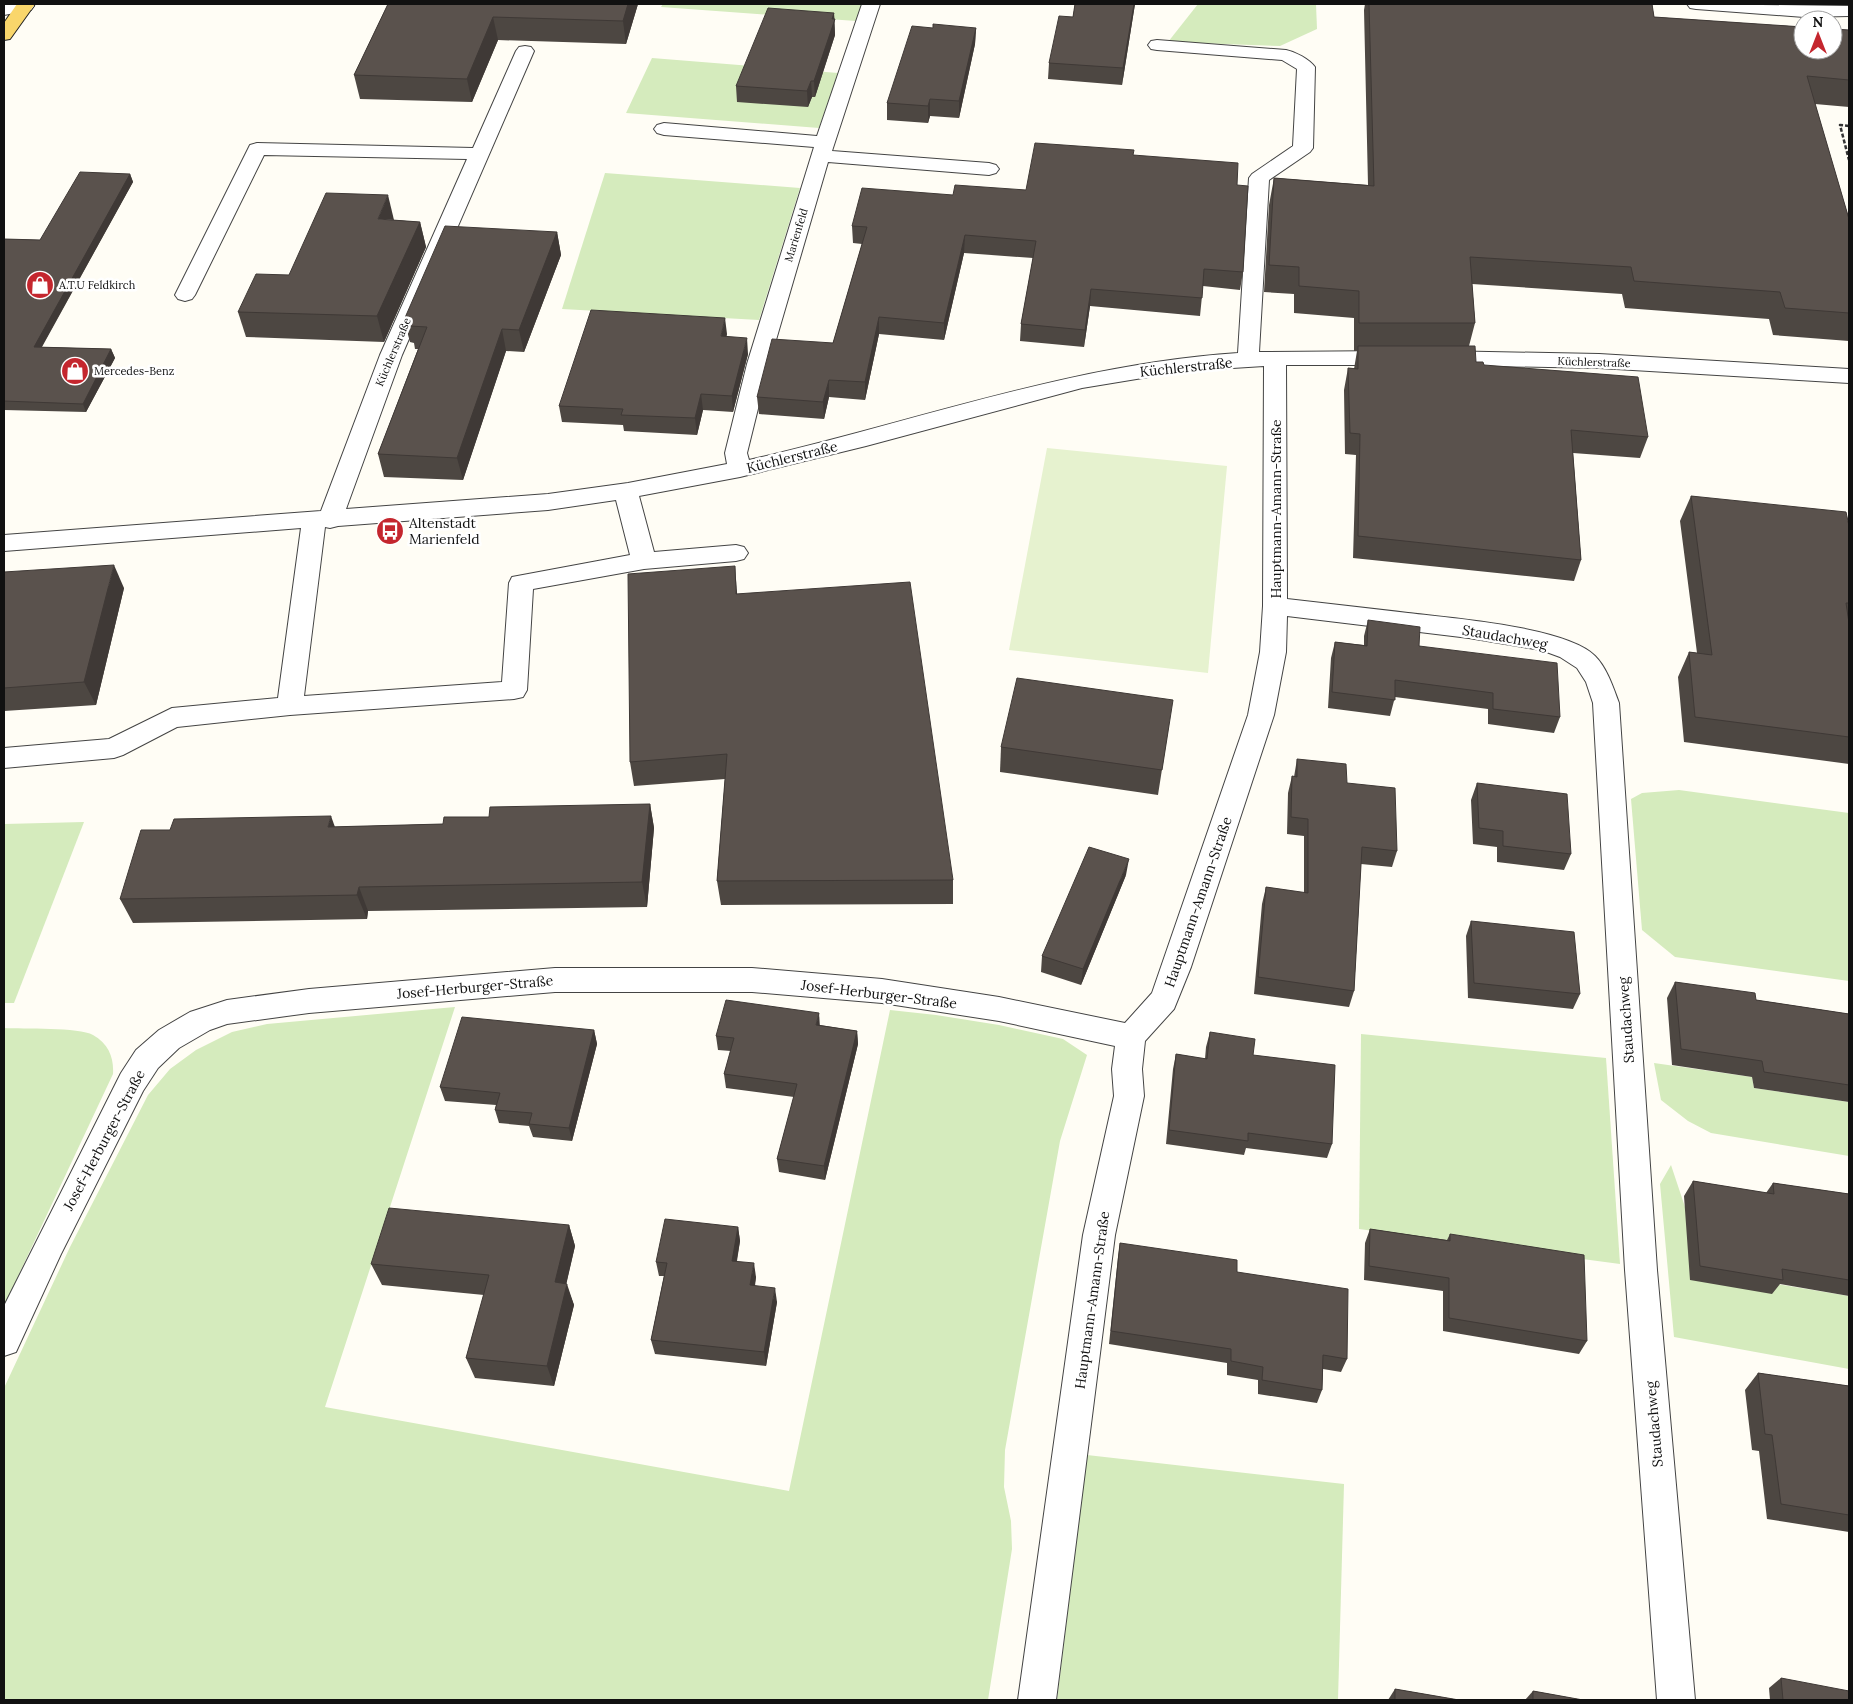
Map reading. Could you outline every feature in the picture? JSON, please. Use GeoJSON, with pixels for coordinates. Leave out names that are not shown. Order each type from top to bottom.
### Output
{"type":"FeatureCollection","features":[{"type":"Feature","properties":{"kind":"main road"},"geometry":{"type":"LineString","coordinates":[[4,35],[25,5]]}},
{"type":"Feature","properties":{"kind":"street","name":"Marienfeld"},"geometry":{"type":"LineString","coordinates":[[740,470],[736,453],[768,330],[823,149],[871,4]]}},
{"type":"Feature","properties":{"kind":"street"},"geometry":{"type":"LineString","coordinates":[[1696,4],[1804,12],[1849,11]]}},
{"type":"Feature","properties":{"kind":"street"},"geometry":{"type":"LineString","coordinates":[[4,10],[25,5]]}},
{"type":"Feature","properties":{"kind":"street","name":"Küchlerstraße"},"geometry":{"type":"LineString","coordinates":[[1157,46],[1286,55],[1306,67],[1303,148],[1259,178],[1261,360]]}},
{"type":"Feature","properties":{"kind":"street","name":"Küchlerstraße"},"geometry":{"type":"LineString","coordinates":[[322,520],[388,362],[525,51]]}},
{"type":"Feature","properties":{"kind":"street"},"geometry":{"type":"LineString","coordinates":[[664,129],[989,169]]}},
{"type":"Feature","properties":{"kind":"street"},"geometry":{"type":"LineString","coordinates":[[185,295],[257,150],[481,154]]}},
{"type":"Feature","properties":{"kind":"street","name":"Küchlerstraße"},"geometry":{"type":"LineString","coordinates":[[4,543],[548,502],[626,492],[740,470],[866,439],[984,406],[1108,377],[1156,368],[1261,360],[1416,358],[1599,361],[1849,376]]}},
{"type":"Feature","properties":{"kind":"street","name":"Hauptmann-Amann-Straße"},"geometry":{"type":"LineString","coordinates":[[1037,1700],[1099,1235],[1130,1096],[1127,1068],[1131,1037],[1164,1000],[1216,854],[1261,715],[1273,652],[1275,606],[1276,375],[1261,360]]}},
{"type":"Feature","properties":{"kind":"street"},"geometry":{"type":"LineString","coordinates":[[626,492],[644,561]]}},
{"type":"Feature","properties":{"kind":"street"},"geometry":{"type":"LineString","coordinates":[[290,706],[322,520]]}},
{"type":"Feature","properties":{"kind":"street"},"geometry":{"type":"LineString","coordinates":[[4,758],[114,748],[172,718],[290,706],[514,690],[521,583],[644,561],[736,553]]}},
{"type":"Feature","properties":{"kind":"street","name":"Staudachweg"},"geometry":{"type":"LineString","coordinates":[[1275,606],[1469,629],[1544,642],[1569,651],[1586,662],[1598,680],[1606,703],[1608,726],[1641,1270],[1676,1700]]}},
{"type":"Feature","properties":{"kind":"street","name":"Josef-Herburger-Straße"},"geometry":{"type":"LineString","coordinates":[[4,1342],[50,1244],[123,1099],[147,1059],[169,1039],[200,1021],[226,1012],[309,1001],[555,980],[752,980],[904,994],[999,1009],[1131,1037]]}},
{"type":"Feature","properties":{"kind":"path"},"geometry":{"type":"LineString","coordinates":[[1849,126],[1840,125],[1849,160]]}},
{"type":"Feature","properties":{"kind":"green space"},"geometry":{"type":"Polygon","coordinates":[[[663,4],[862,4],[856,21],[661,7],[663,4]]]}},
{"type":"Feature","properties":{"kind":"green space"},"geometry":{"type":"Polygon","coordinates":[[[1198,4],[1316,4],[1317,29],[1280,46],[1168,42],[1198,4]]]}},
{"type":"Feature","properties":{"kind":"green space"},"geometry":{"type":"Polygon","coordinates":[[[652,58],[838,73],[819,128],[626,113],[652,58]]]}},
{"type":"Feature","properties":{"kind":"green space"},"geometry":{"type":"Polygon","coordinates":[[[605,173],[800,188],[759,320],[562,309],[605,173]]]}},
{"type":"Feature","properties":{"kind":"green space"},"geometry":{"type":"Polygon","coordinates":[[[1047,448],[1227,466],[1208,673],[1009,650],[1047,448]]]}},
{"type":"Feature","properties":{"kind":"green space"},"geometry":{"type":"Polygon","coordinates":[[[1679,790],[1849,813],[1849,981],[1675,957],[1642,930],[1631,799],[1642,793],[1679,790]]]}},
{"type":"Feature","properties":{"kind":"green space"},"geometry":{"type":"Polygon","coordinates":[[[84,822],[14,1003],[4,1003],[4,824],[84,822]]]}},
{"type":"Feature","properties":{"kind":"green space"},"geometry":{"type":"Polygon","coordinates":[[[455,1007],[325,1407],[789,1491],[890,1010],[999,1025],[1063,1039],[1087,1055],[1060,1141],[1005,1450],[1004,1487],[1011,1521],[1012,1549],[988,1700],[4,1700],[4,1388],[70,1247],[148,1095],[170,1069],[196,1050],[232,1032],[267,1024],[455,1007]]]}},
{"type":"Feature","properties":{"kind":"green space"},"geometry":{"type":"Polygon","coordinates":[[[4,1028],[86,1032],[93,1035],[107,1047],[111,1057],[113,1074],[4,1306],[4,1028]]]}},
{"type":"Feature","properties":{"kind":"green space"},"geometry":{"type":"Polygon","coordinates":[[[1361,1034],[1606,1058],[1620,1264],[1359,1229],[1361,1034]]]}},
{"type":"Feature","properties":{"kind":"green space"},"geometry":{"type":"Polygon","coordinates":[[[1654,1063],[1752,1077],[1754,1088],[1849,1102],[1849,1156],[1711,1133],[1688,1121],[1661,1100],[1654,1063]]]}},
{"type":"Feature","properties":{"kind":"green space"},"geometry":{"type":"Polygon","coordinates":[[[1671,1165],[1685,1207],[1771,1283],[1849,1296],[1849,1369],[1674,1337],[1660,1184],[1671,1165]]]}},
{"type":"Feature","properties":{"kind":"green space"},"geometry":{"type":"Polygon","coordinates":[[[1087,1455],[1344,1484],[1338,1700],[1057,1700],[1087,1455]]]}},
{"type":"Feature","properties":{"kind":"building"},"geometry":{"type":"Polygon","coordinates":[[[388,4],[628,4],[623,21],[493,17],[467,79],[354,75],[388,4]]]}},
{"type":"Feature","properties":{"kind":"building"},"geometry":{"type":"Polygon","coordinates":[[[1075,4],[1134,4],[1123,68],[1049,63],[1059,16],[1073,17],[1075,4]]]}},
{"type":"Feature","properties":{"kind":"building"},"geometry":{"type":"Polygon","coordinates":[[[1369,4],[1652,4],[1654,17],[1793,26],[1793,60],[1843,60],[1843,30],[1849,30],[1849,80],[1807,76],[1849,219],[1849,313],[1785,308],[1780,292],[1634,281],[1631,267],[1470,257],[1475,323],[1359,323],[1359,291],[1299,286],[1299,267],[1269,265],[1274,178],[1374,186],[1369,4]]]}},
{"type":"Feature","properties":{"kind":"building"},"geometry":{"type":"Polygon","coordinates":[[[768,8],[834,13],[832,19],[835,19],[814,81],[811,81],[807,91],[736,86],[768,8]]]}},
{"type":"Feature","properties":{"kind":"building"},"geometry":{"type":"Polygon","coordinates":[[[933,24],[976,28],[959,101],[930,99],[928,106],[887,103],[912,26],[933,28],[933,24]]]}},
{"type":"Feature","properties":{"kind":"building"},"geometry":{"type":"Polygon","coordinates":[[[1035,143],[1134,150],[1133,155],[1238,163],[1237,185],[1248,186],[1243,272],[1204,269],[1202,298],[1091,289],[1085,330],[1021,324],[1036,241],[965,235],[944,323],[879,317],[865,382],[829,380],[823,402],[757,397],[772,339],[833,343],[867,227],[852,226],[862,188],[953,195],[955,185],[1026,190],[1035,143]]]}},
{"type":"Feature","properties":{"kind":"building"},"geometry":{"type":"Polygon","coordinates":[[[80,172],[130,174],[34,347],[111,349],[83,404],[4,401],[4,239],[40,240],[80,172]]]}},
{"type":"Feature","properties":{"kind":"building"},"geometry":{"type":"Polygon","coordinates":[[[326,193],[388,195],[378,219],[420,222],[377,316],[238,312],[256,274],[289,275],[326,193]]]}},
{"type":"Feature","properties":{"kind":"building"},"geometry":{"type":"Polygon","coordinates":[[[445,226],[557,232],[519,330],[502,329],[457,458],[378,454],[427,327],[410,326],[412,320],[404,320],[445,226]]]}},
{"type":"Feature","properties":{"kind":"building"},"geometry":{"type":"Polygon","coordinates":[[[591,310],[725,318],[721,336],[747,338],[732,396],[701,394],[695,418],[621,415],[623,409],[559,406],[591,310]]]}},
{"type":"Feature","properties":{"kind":"building"},"geometry":{"type":"Polygon","coordinates":[[[1358,346],[1475,346],[1476,362],[1483,362],[1484,365],[1638,377],[1648,437],[1571,430],[1581,560],[1358,536],[1360,434],[1350,433],[1348,368],[1358,369],[1358,346]]]}},
{"type":"Feature","properties":{"kind":"building"},"geometry":{"type":"Polygon","coordinates":[[[1691,496],[1846,512],[1849,526],[1849,603],[1846,603],[1849,623],[1849,737],[1695,717],[1689,652],[1712,655],[1691,496]]]}},
{"type":"Feature","properties":{"kind":"building"},"geometry":{"type":"Polygon","coordinates":[[[114,565],[84,682],[4,688],[4,572],[114,565]]]}},
{"type":"Feature","properties":{"kind":"building"},"geometry":{"type":"Polygon","coordinates":[[[735,566],[736,594],[910,582],[953,880],[717,881],[727,754],[630,762],[628,574],[735,566]]]}},
{"type":"Feature","properties":{"kind":"building"},"geometry":{"type":"Polygon","coordinates":[[[1368,620],[1420,627],[1419,646],[1557,663],[1560,717],[1493,709],[1493,693],[1395,680],[1395,700],[1332,692],[1335,642],[1367,646],[1368,620]]]}},
{"type":"Feature","properties":{"kind":"building"},"geometry":{"type":"Polygon","coordinates":[[[1017,678],[1173,700],[1162,770],[1001,747],[1017,678]]]}},
{"type":"Feature","properties":{"kind":"building"},"geometry":{"type":"Polygon","coordinates":[[[1297,759],[1346,764],[1347,783],[1395,788],[1397,851],[1362,847],[1354,991],[1258,977],[1266,887],[1308,893],[1308,819],[1291,817],[1292,776],[1297,777],[1297,759]]]}},
{"type":"Feature","properties":{"kind":"building"},"geometry":{"type":"Polygon","coordinates":[[[1477,783],[1567,794],[1571,854],[1503,846],[1503,831],[1479,828],[1477,783]]]}},
{"type":"Feature","properties":{"kind":"building"},"geometry":{"type":"Polygon","coordinates":[[[650,804],[642,882],[359,887],[357,895],[120,899],[141,830],[170,830],[174,819],[331,816],[328,827],[443,824],[444,817],[489,817],[490,807],[650,804]]]}},
{"type":"Feature","properties":{"kind":"building"},"geometry":{"type":"Polygon","coordinates":[[[1089,847],[1129,859],[1083,969],[1042,956],[1089,847]]]}},
{"type":"Feature","properties":{"kind":"building"},"geometry":{"type":"Polygon","coordinates":[[[1471,921],[1574,932],[1580,994],[1474,983],[1471,921]]]}},
{"type":"Feature","properties":{"kind":"building"},"geometry":{"type":"Polygon","coordinates":[[[1675,982],[1755,993],[1756,1000],[1849,1014],[1849,1085],[1764,1072],[1762,1061],[1681,1049],[1675,982]]]}},
{"type":"Feature","properties":{"kind":"building"},"geometry":{"type":"Polygon","coordinates":[[[726,1000],[819,1013],[816,1025],[857,1031],[824,1166],[777,1159],[797,1084],[724,1074],[734,1038],[716,1036],[726,1000]]]}},
{"type":"Feature","properties":{"kind":"building"},"geometry":{"type":"Polygon","coordinates":[[[462,1017],[594,1030],[569,1128],[529,1124],[532,1113],[495,1110],[500,1093],[440,1087],[462,1017]]]}},
{"type":"Feature","properties":{"kind":"building"},"geometry":{"type":"Polygon","coordinates":[[[1210,1032],[1255,1039],[1253,1055],[1335,1065],[1332,1144],[1248,1133],[1248,1141],[1169,1130],[1176,1054],[1207,1059],[1210,1032]]]}},
{"type":"Feature","properties":{"kind":"building"},"geometry":{"type":"Polygon","coordinates":[[[1693,1181],[1774,1194],[1773,1183],[1849,1194],[1849,1280],[1782,1269],[1783,1280],[1700,1266],[1693,1181]]]}},
{"type":"Feature","properties":{"kind":"building"},"geometry":{"type":"Polygon","coordinates":[[[389,1208],[569,1225],[555,1282],[567,1284],[547,1366],[466,1358],[489,1275],[371,1264],[389,1208]]]}},
{"type":"Feature","properties":{"kind":"building"},"geometry":{"type":"Polygon","coordinates":[[[665,1219],[738,1227],[732,1261],[754,1263],[750,1285],[775,1288],[764,1352],[651,1340],[667,1263],[656,1262],[665,1219]]]}},
{"type":"Feature","properties":{"kind":"building"},"geometry":{"type":"Polygon","coordinates":[[[1370,1229],[1450,1241],[1450,1234],[1584,1255],[1587,1341],[1449,1318],[1449,1278],[1369,1266],[1370,1229]]]}},
{"type":"Feature","properties":{"kind":"building"},"geometry":{"type":"Polygon","coordinates":[[[1120,1243],[1237,1260],[1237,1272],[1348,1289],[1347,1359],[1323,1355],[1322,1390],[1262,1380],[1263,1367],[1231,1361],[1231,1349],[1111,1331],[1120,1243]]]}},
{"type":"Feature","properties":{"kind":"building"},"geometry":{"type":"Polygon","coordinates":[[[1758,1373],[1849,1386],[1849,1515],[1781,1504],[1772,1435],[1765,1434],[1758,1373]]]}},
{"type":"Feature","properties":{"kind":"building"},"geometry":{"type":"Polygon","coordinates":[[[1781,1678],[1849,1691],[1849,1700],[1783,1700],[1781,1678]]]}},
{"type":"Feature","properties":{"kind":"building"},"geometry":{"type":"Polygon","coordinates":[[[1395,1689],[1459,1700],[1395,1700],[1395,1689]]]}},
{"type":"Feature","properties":{"kind":"building"},"geometry":{"type":"Polygon","coordinates":[[[1533,1691],[1583,1700],[1533,1700],[1533,1691]]]}},
{"type":"Feature","properties":{"kind":"place","name":"A.T.U Feldkirch"},"geometry":{"type":"Point","coordinates":[40,285]}},
{"type":"Feature","properties":{"kind":"place","name":"Mercedes-Benz"},"geometry":{"type":"Point","coordinates":[75,371]}},
{"type":"Feature","properties":{"kind":"place","name":"Altenstadt Marienfeld"},"geometry":{"type":"Point","coordinates":[390,531]}}]}
